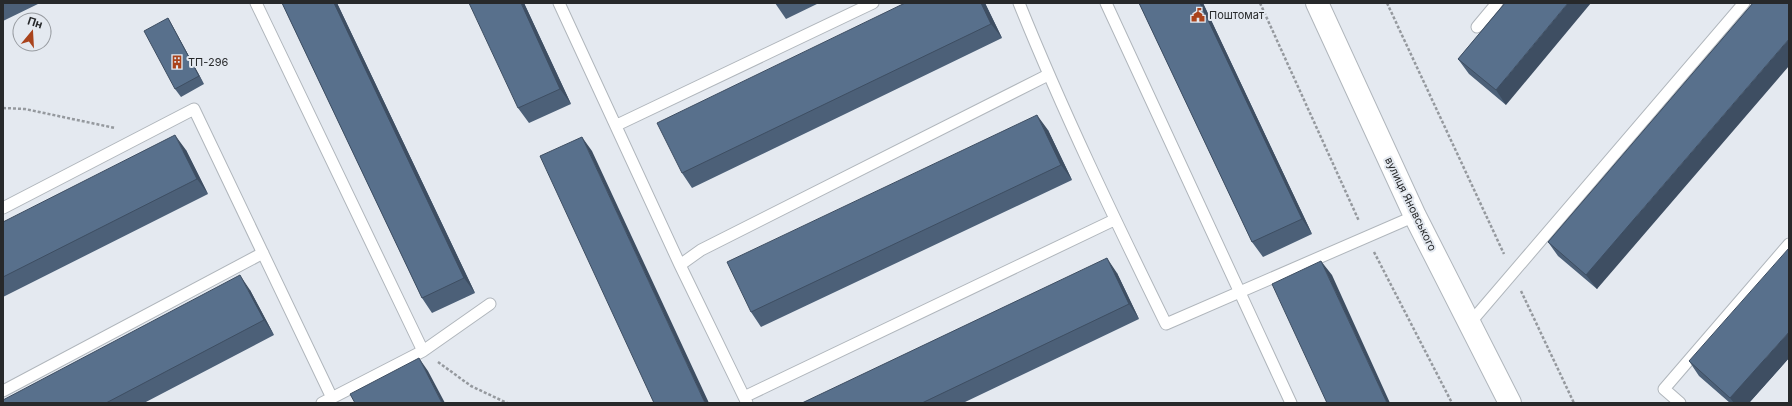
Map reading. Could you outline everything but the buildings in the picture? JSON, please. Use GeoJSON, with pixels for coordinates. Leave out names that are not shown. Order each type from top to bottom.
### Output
{"type":"FeatureCollection","features":[{"type":"Feature","properties":{"kind":"main road","name":"вулиця Яновського"},"geometry":{"type":"LineString","coordinates":[[1317,3],[1415,216],[1510,403]]}},
{"type":"Feature","properties":{"kind":"lane"},"geometry":{"type":"LineString","coordinates":[[256,3],[422,352]]}},
{"type":"Feature","properties":{"kind":"lane"},"geometry":{"type":"LineString","coordinates":[[559,3],[617,125],[680,265],[745,400],[1114,220]]}},
{"type":"Feature","properties":{"kind":"lane"},"geometry":{"type":"LineString","coordinates":[[617,125],[873,3]]}},
{"type":"Feature","properties":{"kind":"lane"},"geometry":{"type":"LineString","coordinates":[[1019,3],[1048,75],[1114,220],[1166,324],[1415,216]]}},
{"type":"Feature","properties":{"kind":"lane"},"geometry":{"type":"LineString","coordinates":[[1106,3],[1291,403]]}},
{"type":"Feature","properties":{"kind":"lane"},"geometry":{"type":"LineString","coordinates":[[1477,27],[1497,3]]}},
{"type":"Feature","properties":{"kind":"lane"},"geometry":{"type":"LineString","coordinates":[[1470,323],[1512,272],[1744,3]]}},
{"type":"Feature","properties":{"kind":"lane"},"geometry":{"type":"LineString","coordinates":[[680,265],[701,250],[1048,75]]}},
{"type":"Feature","properties":{"kind":"lane"},"geometry":{"type":"LineString","coordinates":[[3,208],[194,109],[263,253],[327,400],[422,352],[490,304]]}},
{"type":"Feature","properties":{"kind":"lane"},"geometry":{"type":"LineString","coordinates":[[1680,403],[1664,389],[1789,244]]}},
{"type":"Feature","properties":{"kind":"lane"},"geometry":{"type":"LineString","coordinates":[[3,391],[263,253]]}},
{"type":"Feature","properties":{"kind":"path"},"geometry":{"type":"LineString","coordinates":[[1260,3],[1366,237],[1452,403]]}},
{"type":"Feature","properties":{"kind":"path"},"geometry":{"type":"LineString","coordinates":[[1387,3],[1574,403]]}},
{"type":"Feature","properties":{"kind":"path"},"geometry":{"type":"LineString","coordinates":[[3,108],[25,109],[145,134]]}},
{"type":"Feature","properties":{"kind":"path"},"geometry":{"type":"LineString","coordinates":[[422,352],[471,386],[507,403]]}},
{"type":"Feature","properties":{"kind":"place","name":"Поштомат"},"geometry":{"type":"Point","coordinates":[1198,15]}},
{"type":"Feature","properties":{"kind":"place","name":"ТП-296"},"geometry":{"type":"Point","coordinates":[177,62]}}]}
